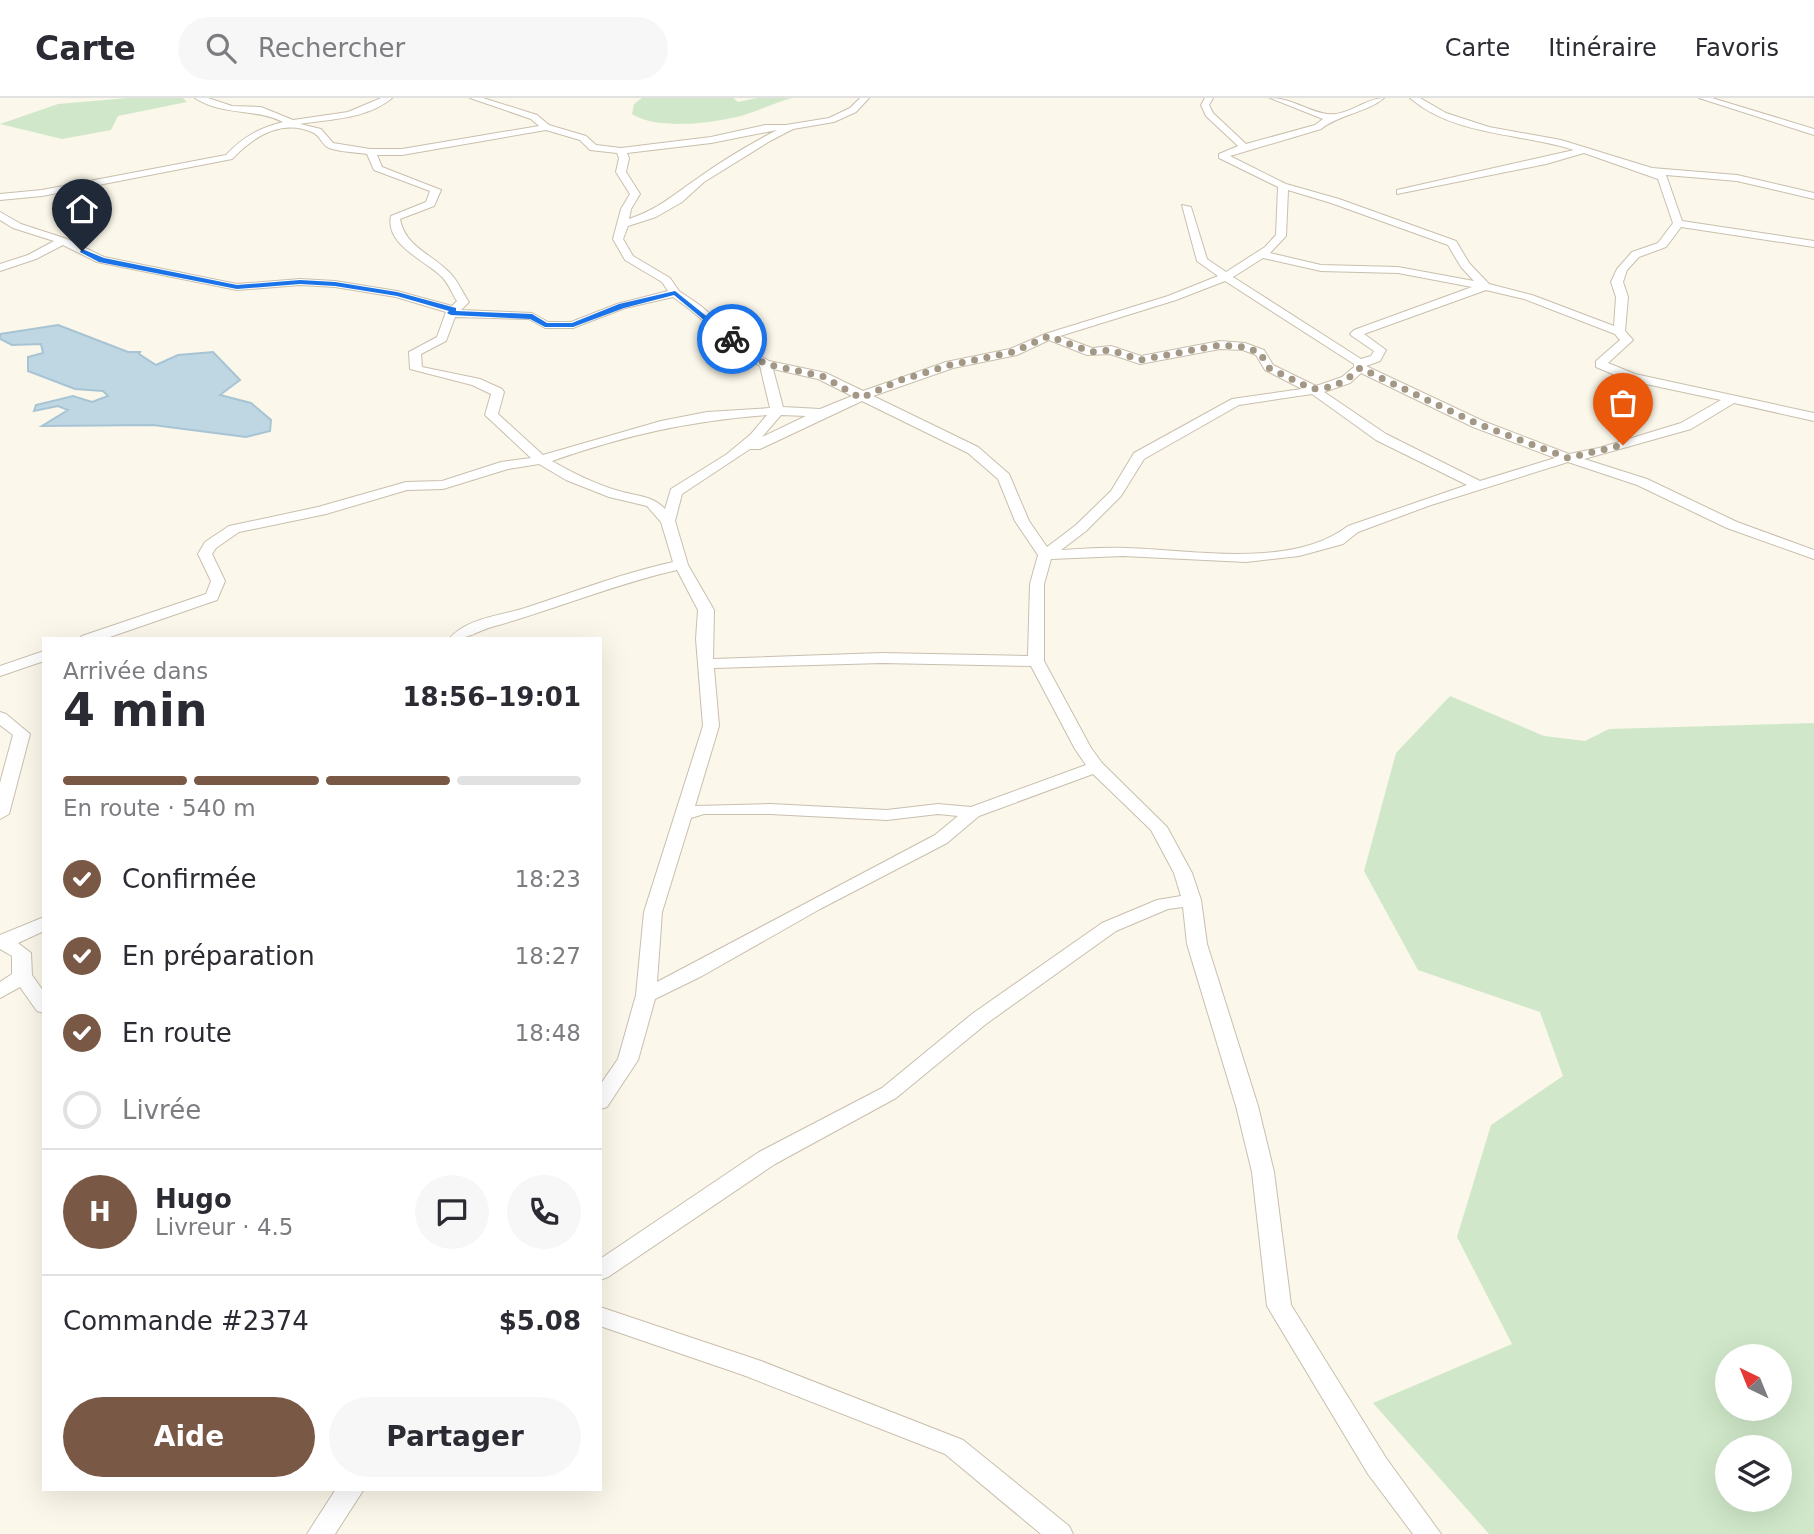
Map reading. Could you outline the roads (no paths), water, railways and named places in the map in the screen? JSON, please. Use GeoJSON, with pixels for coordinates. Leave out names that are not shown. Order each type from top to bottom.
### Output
{"type":"FeatureCollection","features":[{"type":"Feature","properties":{"kind":"street"},"geometry":{"type":"LineString","coordinates":[[199,98],[231,109],[261,110],[284,118],[289,123],[318,131],[330,145],[370,152],[402,152],[546,127]]}},
{"type":"Feature","properties":{"kind":"street"},"geometry":{"type":"LineString","coordinates":[[0,197],[42,194],[229,157],[237,146],[258,133],[289,123],[365,110],[388,98]]}},
{"type":"Feature","properties":{"kind":"street"},"geometry":{"type":"LineString","coordinates":[[474,98],[534,117],[546,127],[583,138],[593,148],[621,151],[831,120],[853,110],[865,98]]}},
{"type":"Feature","properties":{"kind":"street"},"geometry":{"type":"LineString","coordinates":[[1209,98],[1205,106],[1209,114],[1244,147]]}},
{"type":"Feature","properties":{"kind":"street"},"geometry":{"type":"LineString","coordinates":[[1275,98],[1329,118]]}},
{"type":"Feature","properties":{"kind":"street"},"geometry":{"type":"LineString","coordinates":[[1380,98],[1362,108],[1329,118],[1318,127],[1244,147],[1222,156],[1283,186],[1335,201],[1452,243],[1465,265],[1485,286]]}},
{"type":"Feature","properties":{"kind":"street"},"geometry":{"type":"LineString","coordinates":[[1414,98],[1443,115],[1486,130],[1585,150],[1651,171],[1737,178],[1814,196]]}},
{"type":"Feature","properties":{"kind":"street"},"geometry":{"type":"LineString","coordinates":[[1703,98],[1814,132]]}},
{"type":"Feature","properties":{"kind":"street"},"geometry":{"type":"LineString","coordinates":[[623,224],[652,215],[678,200],[701,180],[790,127]]}},
{"type":"Feature","properties":{"kind":"street"},"geometry":{"type":"LineString","coordinates":[[1401,192],[1585,150]]}},
{"type":"Feature","properties":{"kind":"street"},"geometry":{"type":"LineString","coordinates":[[621,151],[624,158],[621,172],[635,194],[626,209],[618,239],[629,258],[666,280],[675,293],[746,352],[765,364],[822,376],[861,398],[887,406],[973,450],[1004,477],[1022,521],[1045,555]]}},
{"type":"Feature","properties":{"kind":"street"},"geometry":{"type":"LineString","coordinates":[[370,152],[378,164],[377,168],[436,190],[430,204],[395,218],[396,230],[411,248],[447,275],[463,302],[451,313]]}},
{"type":"Feature","properties":{"kind":"street"},"geometry":{"type":"LineString","coordinates":[[1651,171],[1662,177],[1678,223]]}},
{"type":"Feature","properties":{"kind":"street"},"geometry":{"type":"LineString","coordinates":[[1667,187],[1702,177]]}},
{"type":"Feature","properties":{"kind":"street"},"geometry":{"type":"LineString","coordinates":[[668,521],[676,492],[736,455],[822,413],[898,381],[950,365],[1013,352],[1049,336],[1172,298],[1226,277],[1261,254],[1281,236],[1283,186]]}},
{"type":"Feature","properties":{"kind":"street"},"geometry":{"type":"LineString","coordinates":[[1186,207],[1202,261],[1360,365],[1478,424],[1642,482],[1732,525],[1814,555]]}},
{"type":"Feature","properties":{"kind":"street"},"geometry":{"type":"LineString","coordinates":[[0,215],[17,226],[63,241],[102,260],[237,287],[300,282],[335,284],[397,294],[453,310],[442,339],[415,352],[416,369],[476,382],[498,392],[491,415],[541,460],[571,477],[614,494],[652,503],[668,521],[681,565],[706,610],[704,639],[711,726],[653,912],[646,995],[628,1060],[602,1099]]}},
{"type":"Feature","properties":{"kind":"street"},"geometry":{"type":"LineString","coordinates":[[1678,223],[1814,244]]}},
{"type":"Feature","properties":{"kind":"street"},"geometry":{"type":"LineString","coordinates":[[1619,332],[1622,298],[1617,282],[1622,269],[1636,254],[1653,253],[1661,247],[1678,223]]}},
{"type":"Feature","properties":{"kind":"street"},"geometry":{"type":"LineString","coordinates":[[0,268],[32,257],[63,241]]}},
{"type":"Feature","properties":{"kind":"street"},"geometry":{"type":"LineString","coordinates":[[1261,254],[1321,268],[1398,270],[1528,297],[1619,332],[1627,340],[1600,365],[1632,377],[1814,417]]}},
{"type":"Feature","properties":{"kind":"street"},"geometry":{"type":"LineString","coordinates":[[1428,1534],[1377,1466],[1279,1306],[1263,1171],[1247,1105],[1197,944],[1192,900],[1184,873],[1158,827],[1096,767],[1068,724],[1036,661],[1037,583],[1045,555],[1081,527],[1116,493],[1139,456],[1236,402],[1275,398],[1331,387],[1346,380],[1360,365],[1376,358],[1380,351],[1356,334],[1358,332],[1485,286]]}},
{"type":"Feature","properties":{"kind":"street"},"geometry":{"type":"LineString","coordinates":[[451,313],[532,316],[545,325],[573,325],[621,306],[675,293]]}},
{"type":"Feature","properties":{"kind":"street"},"geometry":{"type":"LineString","coordinates":[[1049,336],[1091,352],[1111,350],[1140,360],[1220,345],[1245,347],[1260,353],[1269,368],[1312,389],[1381,437],[1481,486]]}},
{"type":"Feature","properties":{"kind":"street"},"geometry":{"type":"LineString","coordinates":[[736,455],[765,429],[777,411],[775,394],[765,364]]}},
{"type":"Feature","properties":{"kind":"street"},"geometry":{"type":"LineString","coordinates":[[1045,555],[1123,552],[1245,558],[1299,552],[1338,541],[1353,529],[1414,507],[1568,458],[1601,452],[1686,426],[1734,399]]}},
{"type":"Feature","properties":{"kind":"street"},"geometry":{"type":"LineString","coordinates":[[93,637],[212,597],[218,581],[205,554],[210,545],[234,529],[321,511],[406,486],[443,485],[506,465],[541,460],[661,425],[707,416],[777,411],[822,413]]}},
{"type":"Feature","properties":{"kind":"street"},"geometry":{"type":"LineString","coordinates":[[460,637],[473,627],[532,611],[630,576],[681,565]]}},
{"type":"Feature","properties":{"kind":"street"},"geometry":{"type":"LineString","coordinates":[[0,671],[42,657]]}},
{"type":"Feature","properties":{"kind":"street"},"geometry":{"type":"LineString","coordinates":[[707,664],[882,658],[1036,661]]}},
{"type":"Feature","properties":{"kind":"street"},"geometry":{"type":"LineString","coordinates":[[0,717],[22,734],[0,814]]}},
{"type":"Feature","properties":{"kind":"street"},"geometry":{"type":"LineString","coordinates":[[646,995],[695,972],[788,918],[941,839],[972,812],[1096,767]]}},
{"type":"Feature","properties":{"kind":"street"},"geometry":{"type":"LineString","coordinates":[[684,815],[703,809],[770,809],[887,815],[938,809],[972,812]]}},
{"type":"Feature","properties":{"kind":"street"},"geometry":{"type":"LineString","coordinates":[[602,1270],[766,1158],[889,1093],[979,1019],[1109,927],[1164,904],[1192,900]]}},
{"type":"Feature","properties":{"kind":"street"},"geometry":{"type":"LineString","coordinates":[[1,942],[42,924]]}},
{"type":"Feature","properties":{"kind":"street"},"geometry":{"type":"LineString","coordinates":[[1,942],[20,953],[22,976],[42,1003]]}},
{"type":"Feature","properties":{"kind":"street"},"geometry":{"type":"LineString","coordinates":[[0,992],[22,976]]}},
{"type":"Feature","properties":{"kind":"street"},"geometry":{"type":"LineString","coordinates":[[602,1316],[752,1368],[954,1447],[1059,1534]]}},
{"type":"Feature","properties":{"kind":"street"},"geometry":{"type":"LineString","coordinates":[[320,1534],[350,1491]]}},
{"type":"Feature","properties":{"kind":"water"},"geometry":{"type":"Polygon","coordinates":[[[58,325],[128,352],[140,352],[139,354],[156,365],[178,355],[213,352],[240,380],[220,395],[251,403],[271,420],[270,431],[246,437],[153,425],[42,426],[68,410],[58,406],[34,411],[36,405],[73,396],[92,402],[108,396],[103,391],[75,389],[28,371],[28,357],[43,353],[41,344],[12,345],[0,339],[0,334],[58,325]]]}}]}
